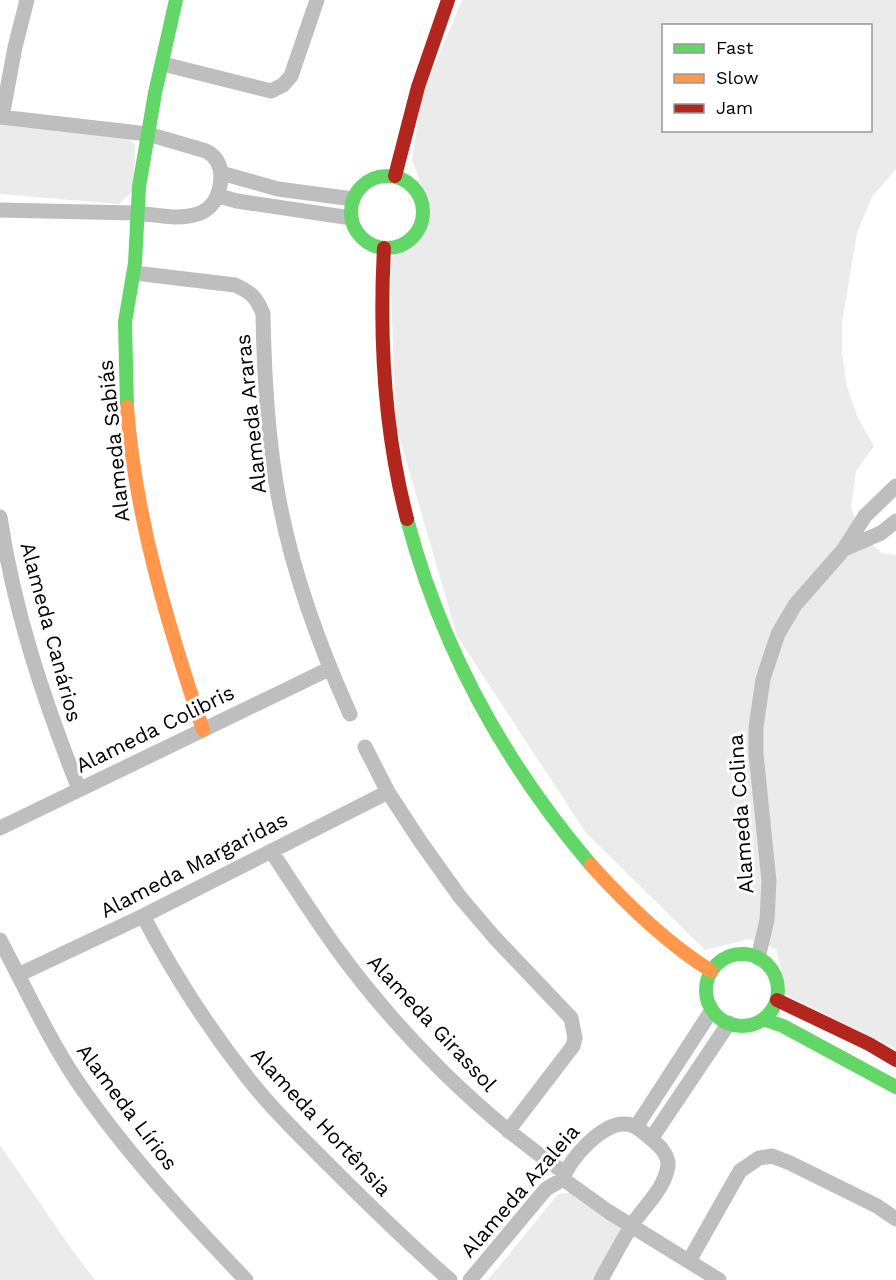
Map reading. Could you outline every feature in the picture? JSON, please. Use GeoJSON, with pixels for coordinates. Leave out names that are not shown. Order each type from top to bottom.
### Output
{"type":"FeatureCollection","features":[{"type":"Feature","properties":{"kind":"street"},"geometry":{"type":"LineString","coordinates":[[0,210],[138,213],[174,218],[195,215],[206,210],[219,196],[221,173],[214,155],[206,151],[148,134],[1,117],[27,0]]}},
{"type":"Feature","properties":{"kind":"street","name":"Alameda Sabiás"},"geometry":{"type":"LineString","coordinates":[[176,0],[154,95],[139,190],[135,273],[126,319],[125,347],[129,417],[137,485],[149,550],[175,650],[203,730]]}},
{"type":"Feature","properties":{"kind":"street"},"geometry":{"type":"LineString","coordinates":[[163,64],[271,91],[283,85],[291,76],[317,0]]}},
{"type":"Feature","properties":{"kind":"street"},"geometry":{"type":"LineString","coordinates":[[395,176],[436,29],[448,0]]}},
{"type":"Feature","properties":{"kind":"street"},"geometry":{"type":"LineString","coordinates":[[221,173],[278,189],[353,199]]}},
{"type":"Feature","properties":{"kind":"street"},"geometry":{"type":"LineString","coordinates":[[387,175],[395,176],[404,179],[417,191],[424,208],[423,217],[421,226],[410,240],[402,245],[384,248],[372,245],[355,229],[351,218],[353,199],[363,185],[370,180],[387,175]]}},
{"type":"Feature","properties":{"kind":"street"},"geometry":{"type":"LineString","coordinates":[[276,208],[278,189]]}},
{"type":"Feature","properties":{"kind":"street"},"geometry":{"type":"LineString","coordinates":[[219,196],[276,208],[351,218]]}},
{"type":"Feature","properties":{"kind":"street"},"geometry":{"type":"LineString","coordinates":[[384,248],[381,344],[389,433],[411,536],[435,608],[455,658],[501,746],[557,826],[636,912],[688,958],[711,971]]}},
{"type":"Feature","properties":{"kind":"street","name":"Alameda Araras"},"geometry":{"type":"LineString","coordinates":[[135,273],[235,285],[248,290],[258,300],[262,314],[269,434],[277,486],[302,591],[329,669],[350,714]]}},
{"type":"Feature","properties":{"kind":"street","name":"Alameda Colina"},"geometry":{"type":"LineString","coordinates":[[758,958],[766,920],[769,881],[756,754],[756,727],[763,679],[778,634],[795,605],[844,549],[865,516],[896,486]]}},
{"type":"Feature","properties":{"kind":"street"},"geometry":{"type":"LineString","coordinates":[[844,549],[873,537],[894,522],[876,505]]}},
{"type":"Feature","properties":{"kind":"street","name":"Alameda Canários"},"geometry":{"type":"LineString","coordinates":[[0,517],[4,547],[39,684],[78,789]]}},
{"type":"Feature","properties":{"kind":"street","name":"Alameda Colibris"},"geometry":{"type":"LineString","coordinates":[[0,828],[329,669]]}},
{"type":"Feature","properties":{"kind":"street"},"geometry":{"type":"LineString","coordinates":[[366,747],[388,792],[460,897],[495,938],[571,1018],[575,1038],[573,1046],[508,1131]]}},
{"type":"Feature","properties":{"kind":"street","name":"Alameda Margaridas"},"geometry":{"type":"LineString","coordinates":[[18,975],[143,916],[388,792]]}},
{"type":"Feature","properties":{"kind":"street","name":"Alameda Girassol"},"geometry":{"type":"LineString","coordinates":[[271,850],[338,950],[366,986],[406,1032],[508,1131],[631,1226],[719,1280]]}},
{"type":"Feature","properties":{"kind":"street","name":"Alameda Hortênsia"},"geometry":{"type":"LineString","coordinates":[[143,916],[168,964],[197,1009],[248,1077],[296,1133],[404,1239],[450,1280]]}},
{"type":"Feature","properties":{"kind":"street","name":"Alameda Lírios"},"geometry":{"type":"LineString","coordinates":[[0,940],[48,1033],[76,1080],[164,1192],[246,1280]]}},
{"type":"Feature","properties":{"kind":"street"},"geometry":{"type":"LineString","coordinates":[[737,954],[748,954],[758,958],[773,971],[778,990],[777,999],[771,1010],[753,1024],[729,1023],[712,1010],[706,991],[711,971],[727,957],[737,954]]}},
{"type":"Feature","properties":{"kind":"street"},"geometry":{"type":"LineString","coordinates":[[777,999],[870,1044],[896,1060]]}},
{"type":"Feature","properties":{"kind":"street"},"geometry":{"type":"LineString","coordinates":[[601,1280],[631,1226],[658,1190],[666,1176],[669,1163],[661,1148],[636,1127],[712,1010]]}},
{"type":"Feature","properties":{"kind":"street"},"geometry":{"type":"LineString","coordinates":[[763,1018],[783,1026],[896,1087]]}},
{"type":"Feature","properties":{"kind":"street"},"geometry":{"type":"LineString","coordinates":[[651,1138],[729,1023]]}},
{"type":"Feature","properties":{"kind":"street"},"geometry":{"type":"LineString","coordinates":[[667,1082],[682,1092]]}},
{"type":"Feature","properties":{"kind":"street","name":"Alameda Azaleia"},"geometry":{"type":"LineString","coordinates":[[470,1280],[546,1189],[564,1176],[578,1154],[596,1135],[611,1126],[625,1124],[636,1127]]}},
{"type":"Feature","properties":{"kind":"street"},"geometry":{"type":"LineString","coordinates":[[689,1261],[740,1171],[759,1158],[772,1156],[790,1163],[877,1206],[896,1219]]}},
{"type":"Feature","properties":{"kind":"shaded area"},"geometry":{"type":"Polygon","coordinates":[[[462,0],[896,0],[896,169],[872,197],[857,233],[842,323],[842,354],[847,387],[858,418],[874,446],[856,471],[851,507],[860,534],[882,553],[896,555],[896,1049],[788,996],[776,949],[749,939],[705,950],[586,833],[457,636],[396,426],[390,264],[401,239],[430,208],[412,160],[422,96],[462,0]]]}},
{"type":"Feature","properties":{"kind":"shaded area"},"geometry":{"type":"Polygon","coordinates":[[[0,115],[126,136],[135,145],[134,190],[119,204],[0,194],[0,115]]]}},
{"type":"Feature","properties":{"kind":"shaded area"},"geometry":{"type":"Polygon","coordinates":[[[0,1145],[70,1247],[95,1280],[0,1280],[0,1145]]]}},
{"type":"Feature","properties":{"kind":"shaded area"},"geometry":{"type":"Polygon","coordinates":[[[575,1192],[621,1222],[625,1236],[606,1280],[488,1280],[558,1194],[575,1192]]]}},
{"type":"Feature","properties":{"kind":"traffic: fast"},"geometry":{"type":"LineString","coordinates":[[127,407],[125,322],[135,263],[139,187],[155,93],[176,0]]}},
{"type":"Feature","properties":{"kind":"traffic: fast"},"geometry":{"type":"LineString","coordinates":[[380,176],[394,176],[413,186],[423,205],[423,212],[423,219],[413,238],[394,248],[380,248],[361,238],[351,219],[351,205],[361,186],[380,176]]}},
{"type":"Feature","properties":{"kind":"traffic: fast"},"geometry":{"type":"LineString","coordinates":[[407,519],[438,613],[457,659],[479,702],[531,786],[591,865]]}},
{"type":"Feature","properties":{"kind":"traffic: fast"},"geometry":{"type":"LineString","coordinates":[[742,954],[762,960],[772,970],[778,990],[772,1010],[762,1020],[742,1026],[722,1020],[712,1010],[706,990],[712,970],[722,960],[742,954]]}},
{"type":"Feature","properties":{"kind":"traffic: fast"},"geometry":{"type":"LineString","coordinates":[[763,1019],[783,1026],[896,1087]]}},
{"type":"Feature","properties":{"kind":"traffic: slow"},"geometry":{"type":"LineString","coordinates":[[127,407],[137,490],[145,530],[177,651],[203,730]]}},
{"type":"Feature","properties":{"kind":"traffic: slow"},"geometry":{"type":"LineString","coordinates":[[591,865],[647,922],[711,971]]}},
{"type":"Feature","properties":{"kind":"traffic: jam"},"geometry":{"type":"LineString","coordinates":[[395,176],[418,87],[448,0]]}},
{"type":"Feature","properties":{"kind":"traffic: jam"},"geometry":{"type":"LineString","coordinates":[[384,248],[382,317],[385,385],[393,452],[407,519]]}},
{"type":"Feature","properties":{"kind":"traffic: jam"},"geometry":{"type":"LineString","coordinates":[[777,1000],[869,1044],[896,1060]]}}]}
